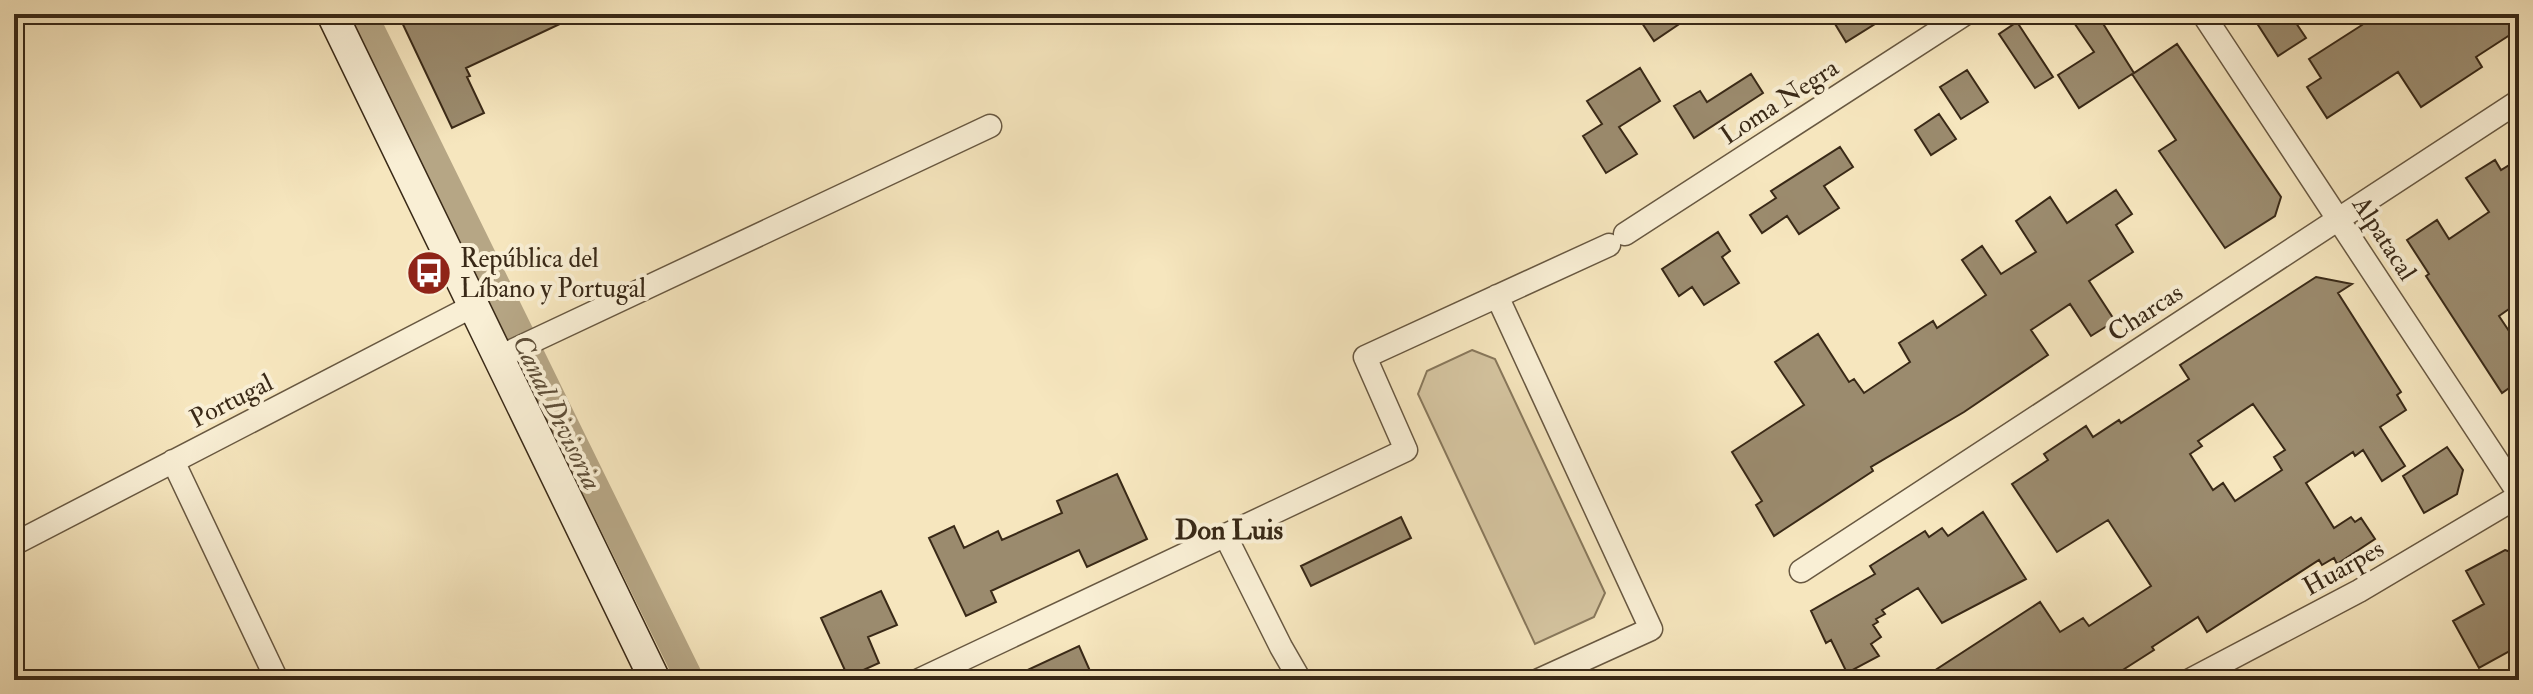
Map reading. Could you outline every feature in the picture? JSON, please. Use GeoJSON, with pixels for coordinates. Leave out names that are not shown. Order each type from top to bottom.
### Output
{"type":"FeatureCollection","features":[{"type":"Feature","properties":{"kind":"main road"},"geometry":{"type":"LineString","coordinates":[[332,14],[655,680]]}},
{"type":"Feature","properties":{"kind":"street","name":"Loma Negra"},"geometry":{"type":"LineString","coordinates":[[1225,535],[1406,450],[1365,357],[1617,240],[1965,14]]}},
{"type":"Feature","properties":{"kind":"street","name":"Alpatacal"},"geometry":{"type":"LineString","coordinates":[[2203,14],[2519,495]]}},
{"type":"Feature","properties":{"kind":"street","name":"Charcas"},"geometry":{"type":"LineString","coordinates":[[1801,571],[2519,101]]}},
{"type":"Feature","properties":{"kind":"street"},"geometry":{"type":"LineString","coordinates":[[499,357],[990,126]]}},
{"type":"Feature","properties":{"kind":"street"},"geometry":{"type":"LineString","coordinates":[[1497,296],[1651,629],[1539,680]]}},
{"type":"Feature","properties":{"kind":"street","name":"Portugal"},"geometry":{"type":"LineString","coordinates":[[14,544],[473,306]]}},
{"type":"Feature","properties":{"kind":"street"},"geometry":{"type":"LineString","coordinates":[[173,461],[277,680]]}},
{"type":"Feature","properties":{"kind":"street","name":"Huarpes"},"geometry":{"type":"LineString","coordinates":[[2190,680],[2359,591],[2519,495]]}},
{"type":"Feature","properties":{"kind":"street"},"geometry":{"type":"LineString","coordinates":[[919,680],[1225,535],[1300,680]]}},
{"type":"Feature","properties":{"kind":"shaded area"},"geometry":{"type":"Polygon","coordinates":[[[1472,350],[1495,359],[1605,593],[1594,617],[1535,644],[1418,394],[1427,371],[1472,350]]]}},
{"type":"Feature","properties":{"kind":"building"},"geometry":{"type":"Polygon","coordinates":[[[398,14],[581,14],[466,68],[470,76],[467,77],[484,113],[452,128],[398,14]]]}},
{"type":"Feature","properties":{"kind":"building"},"geometry":{"type":"Polygon","coordinates":[[[1636,14],[1694,14],[1654,41],[1636,14]]]}},
{"type":"Feature","properties":{"kind":"building"},"geometry":{"type":"Polygon","coordinates":[[[1829,14],[1891,14],[1846,42],[1829,14]]]}},
{"type":"Feature","properties":{"kind":"building"},"geometry":{"type":"Polygon","coordinates":[[[2068,14],[2097,14],[2134,73],[2177,44],[2281,197],[2275,216],[2225,248],[2159,151],[2176,140],[2132,74],[2079,108],[2058,75],[2094,52],[2068,14]]]}},
{"type":"Feature","properties":{"kind":"building"},"geometry":{"type":"Polygon","coordinates":[[[2251,14],[2290,14],[2306,38],[2278,56],[2251,14]]]}},
{"type":"Feature","properties":{"kind":"building"},"geometry":{"type":"Polygon","coordinates":[[[2356,14],[2519,14],[2519,29],[2476,57],[2482,67],[2421,107],[2398,72],[2327,118],[2307,87],[2321,78],[2309,59],[2362,25],[2356,14]]]}},
{"type":"Feature","properties":{"kind":"building"},"geometry":{"type":"Polygon","coordinates":[[[2017,22],[2053,77],[2035,88],[1999,34],[2017,22]]]}},
{"type":"Feature","properties":{"kind":"building"},"geometry":{"type":"Polygon","coordinates":[[[1640,68],[1660,101],[1619,127],[1637,154],[1606,173],[1583,136],[1602,124],[1587,101],[1640,68]]]}},
{"type":"Feature","properties":{"kind":"building"},"geometry":{"type":"Polygon","coordinates":[[[1967,70],[1988,102],[1961,119],[1940,87],[1967,70]]]}},
{"type":"Feature","properties":{"kind":"building"},"geometry":{"type":"Polygon","coordinates":[[[1751,74],[1763,93],[1694,138],[1674,106],[1700,91],[1707,102],[1751,74]]]}},
{"type":"Feature","properties":{"kind":"building"},"geometry":{"type":"Polygon","coordinates":[[[1939,114],[1956,139],[1931,155],[1915,130],[1939,114]]]}},
{"type":"Feature","properties":{"kind":"building"},"geometry":{"type":"Polygon","coordinates":[[[1840,147],[1853,167],[1824,186],[1839,208],[1799,234],[1787,216],[1762,233],[1750,215],[1776,198],[1771,191],[1840,147]]]}},
{"type":"Feature","properties":{"kind":"building"},"geometry":{"type":"Polygon","coordinates":[[[2519,159],[2519,302],[2499,316],[2519,346],[2519,381],[2502,393],[2426,276],[2429,274],[2407,240],[2437,220],[2449,239],[2489,212],[2466,178],[2495,160],[2501,170],[2519,159]]]}},
{"type":"Feature","properties":{"kind":"building"},"geometry":{"type":"Polygon","coordinates":[[[2116,190],[2132,214],[2116,225],[2133,252],[2089,281],[2115,321],[2091,336],[2070,304],[2031,330],[2048,355],[1964,412],[1871,467],[1873,471],[1774,536],[1756,505],[1762,501],[1732,452],[1804,405],[1775,362],[1818,334],[1849,382],[1854,379],[1864,393],[1910,362],[1899,343],[1933,321],[1937,328],[1986,295],[1962,260],[1982,246],[2001,274],[2036,252],[2016,221],[2050,197],[2067,223],[2116,190]]]}},
{"type":"Feature","properties":{"kind":"building"},"geometry":{"type":"Polygon","coordinates":[[[1718,232],[1730,251],[1722,257],[1739,283],[1704,305],[1692,287],[1679,296],[1662,269],[1718,232]]]}},
{"type":"Feature","properties":{"kind":"building"},"geometry":{"type":"Polygon","coordinates":[[[2316,277],[2352,284],[2338,293],[2401,392],[2397,395],[2406,410],[2380,427],[2405,466],[2382,481],[2363,450],[2355,456],[2353,452],[2306,483],[2334,528],[2351,517],[2355,522],[2361,518],[2375,539],[2337,564],[2334,558],[2322,565],[2319,560],[2207,632],[2198,617],[2107,680],[1920,680],[2040,602],[2060,632],[2083,618],[2089,626],[2151,586],[2108,520],[2057,552],[2012,484],[2048,460],[2044,454],[2086,426],[2093,437],[2119,420],[2121,423],[2189,379],[2180,365],[2316,277]],[[2253,404],[2198,441],[2202,446],[2190,454],[2213,490],[2223,483],[2235,501],[2282,470],[2274,457],[2285,450],[2253,404]]]}},
{"type":"Feature","properties":{"kind":"building"},"geometry":{"type":"Polygon","coordinates":[[[2447,447],[2463,470],[2457,494],[2424,513],[2403,476],[2447,447]]]}},
{"type":"Feature","properties":{"kind":"building"},"geometry":{"type":"Polygon","coordinates":[[[1117,474],[1147,539],[1087,567],[1079,550],[991,591],[996,602],[966,616],[929,538],[954,526],[964,548],[998,531],[1002,540],[1062,513],[1057,501],[1117,474]]]}},
{"type":"Feature","properties":{"kind":"building"},"geometry":{"type":"Polygon","coordinates":[[[1983,512],[2026,579],[1942,623],[1918,588],[1882,610],[1885,614],[1876,619],[1878,622],[1873,625],[1881,637],[1871,644],[1879,656],[1847,673],[1831,640],[1826,643],[1811,611],[1875,574],[1870,566],[1925,531],[1929,537],[1942,528],[1948,536],[1983,512]]]}},
{"type":"Feature","properties":{"kind":"building"},"geometry":{"type":"Polygon","coordinates":[[[1401,517],[1411,538],[1311,586],[1301,566],[1401,517]]]}},
{"type":"Feature","properties":{"kind":"building"},"geometry":{"type":"Polygon","coordinates":[[[2505,550],[2519,555],[2519,646],[2479,668],[2453,621],[2484,604],[2466,571],[2505,550]]]}},
{"type":"Feature","properties":{"kind":"building"},"geometry":{"type":"Polygon","coordinates":[[[881,591],[897,625],[868,637],[879,663],[848,677],[821,618],[881,591]]]}},
{"type":"Feature","properties":{"kind":"building"},"geometry":{"type":"Polygon","coordinates":[[[1079,646],[1094,680],[1006,680],[1079,646]]]}},
{"type":"Feature","properties":{"kind":"waterway","name":"Canal Divisoria"},"geometry":{"type":"LineString","coordinates":[[363,14],[690,680]]}},
{"type":"Feature","properties":{"kind":"place","name":"República del Líbano y Portugal"},"geometry":{"type":"Point","coordinates":[429,273]}},
{"type":"Feature","properties":{"kind":"district","name":"Don Luis"},"geometry":{"type":"Point","coordinates":[1229,529]}}]}
